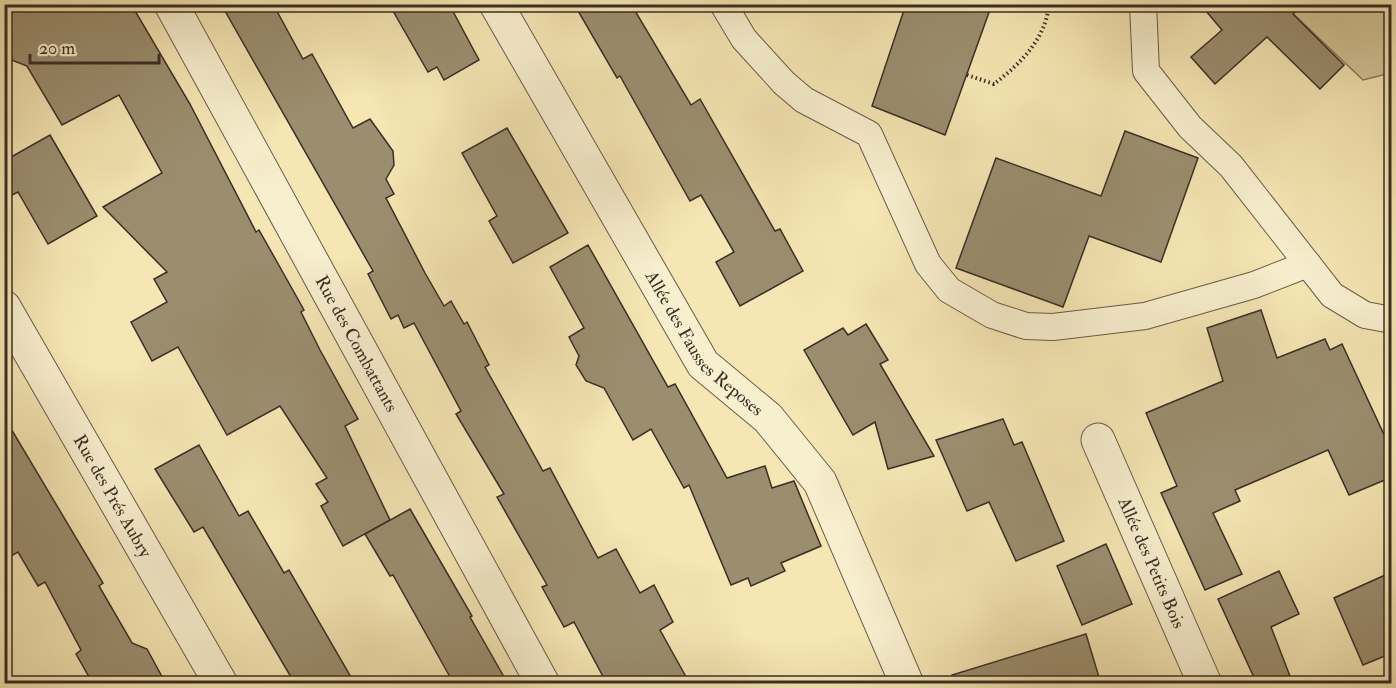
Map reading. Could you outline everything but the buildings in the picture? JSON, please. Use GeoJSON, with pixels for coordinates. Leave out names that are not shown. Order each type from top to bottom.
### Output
{"type":"FeatureCollection","features":[{"type":"Feature","properties":{"kind":"street","name":"Rue des Combattants"},"geometry":{"type":"LineString","coordinates":[[171,4],[543,684]]}},
{"type":"Feature","properties":{"kind":"street","name":"Allée des Fausses Reposes"},"geometry":{"type":"LineString","coordinates":[[496,4],[703,364],[768,418],[820,482],[907,684]]}},
{"type":"Feature","properties":{"kind":"street","name":"Rue des Prés Aubry"},"geometry":{"type":"LineString","coordinates":[[4,307],[222,684]]}},
{"type":"Feature","properties":{"kind":"street","name":"Allée des Petits Bois"},"geometry":{"type":"LineString","coordinates":[[1098,440],[1205,684]]}},
{"type":"Feature","properties":{"kind":"lane"},"geometry":{"type":"LineString","coordinates":[[723,4],[744,39],[784,83],[804,100],[869,134],[928,264],[949,290],[992,315],[1026,326],[1053,327],[1145,316],[1254,285],[1308,264]]}},
{"type":"Feature","properties":{"kind":"lane"},"geometry":{"type":"LineString","coordinates":[[1143,4],[1146,71],[1190,128],[1231,166],[1332,295],[1365,315],[1392,320]]}},
{"type":"Feature","properties":{"kind":"path"},"geometry":{"type":"LineString","coordinates":[[967,75],[994,84],[1014,68],[1029,53],[1048,20],[1049,4]]}},
{"type":"Feature","properties":{"kind":"shaded area"},"geometry":{"type":"Polygon","coordinates":[[[1284,5],[1391,5],[1391,73],[1363,80],[1284,5]]]}}]}
